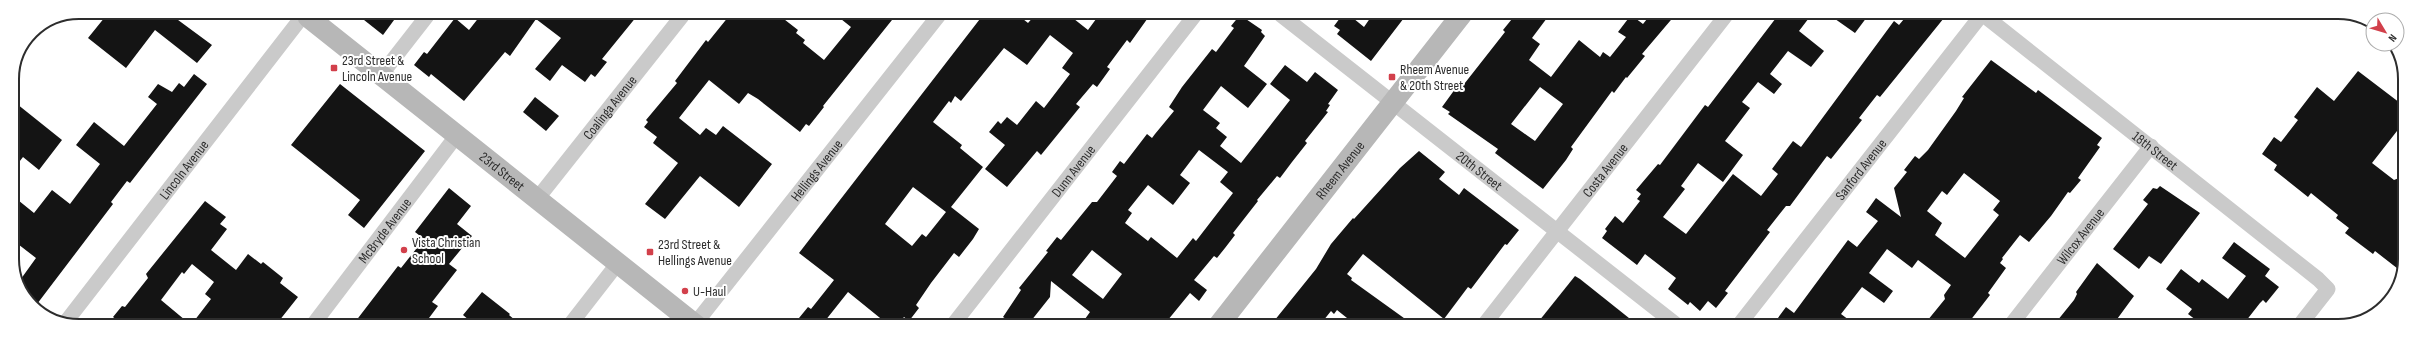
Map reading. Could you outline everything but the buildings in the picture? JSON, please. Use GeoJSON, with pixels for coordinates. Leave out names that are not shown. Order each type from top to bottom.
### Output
{"type":"FeatureCollection","features":[{"type":"Feature","properties":{"kind":"main road","name":"23rd Street"},"geometry":{"type":"LineString","coordinates":[[312,19],[688,319]]}},
{"type":"Feature","properties":{"kind":"main road","name":"Rheem Avenue"},"geometry":{"type":"LineString","coordinates":[[1223,319],[1458,19]]}},
{"type":"Feature","properties":{"kind":"street","name":"Lincoln Avenue"},"geometry":{"type":"LineString","coordinates":[[70,318],[300,19]]}},
{"type":"Feature","properties":{"kind":"street"},"geometry":{"type":"LineString","coordinates":[[381,75],[425,19]]}},
{"type":"Feature","properties":{"kind":"street","name":"Coalinga Avenue"},"geometry":{"type":"LineString","coordinates":[[537,198],[680,19]]}},
{"type":"Feature","properties":{"kind":"street","name":"Hellings Avenue"},"geometry":{"type":"LineString","coordinates":[[701,319],[936,19]]}},
{"type":"Feature","properties":{"kind":"street","name":"Dunn Avenue"},"geometry":{"type":"LineString","coordinates":[[957,319],[1192,19]]}},
{"type":"Feature","properties":{"kind":"street","name":"20th Street"},"geometry":{"type":"LineString","coordinates":[[1286,19],[1669,319]]}},
{"type":"Feature","properties":{"kind":"street","name":"Costa Avenue"},"geometry":{"type":"LineString","coordinates":[[1488,319],[1723,19]]}},
{"type":"Feature","properties":{"kind":"street","name":"Sanford Avenue"},"geometry":{"type":"LineString","coordinates":[[1743,319],[1978,19]]}},
{"type":"Feature","properties":{"kind":"street","name":"18th Street"},"geometry":{"type":"LineString","coordinates":[[1988,19],[2318,279],[2328,289],[2304,319]]}},
{"type":"Feature","properties":{"kind":"street","name":"McBryde Avenue"},"geometry":{"type":"LineString","coordinates":[[317,319],[457,135]]}},
{"type":"Feature","properties":{"kind":"street","name":"Wilcox Avenue"},"geometry":{"type":"LineString","coordinates":[[2015,319],[2151,146]]}},
{"type":"Feature","properties":{"kind":"street"},"geometry":{"type":"LineString","coordinates":[[574,319],[618,263]]}},
{"type":"Feature","properties":{"kind":"place","name":"23rd Street & Lincoln Avenue"},"geometry":{"type":"Point","coordinates":[334,68]}},
{"type":"Feature","properties":{"kind":"place","name":"Rheem Avenue & 20th Street"},"geometry":{"type":"Point","coordinates":[1392,77]}},
{"type":"Feature","properties":{"kind":"place","name":"Vista Christian School"},"geometry":{"type":"Point","coordinates":[404,250]}},
{"type":"Feature","properties":{"kind":"place","name":"23rd Street & Hellings Avenue"},"geometry":{"type":"Point","coordinates":[650,252]}},
{"type":"Feature","properties":{"kind":"place","name":"U-Haul"},"geometry":{"type":"Point","coordinates":[685,291]}}]}
